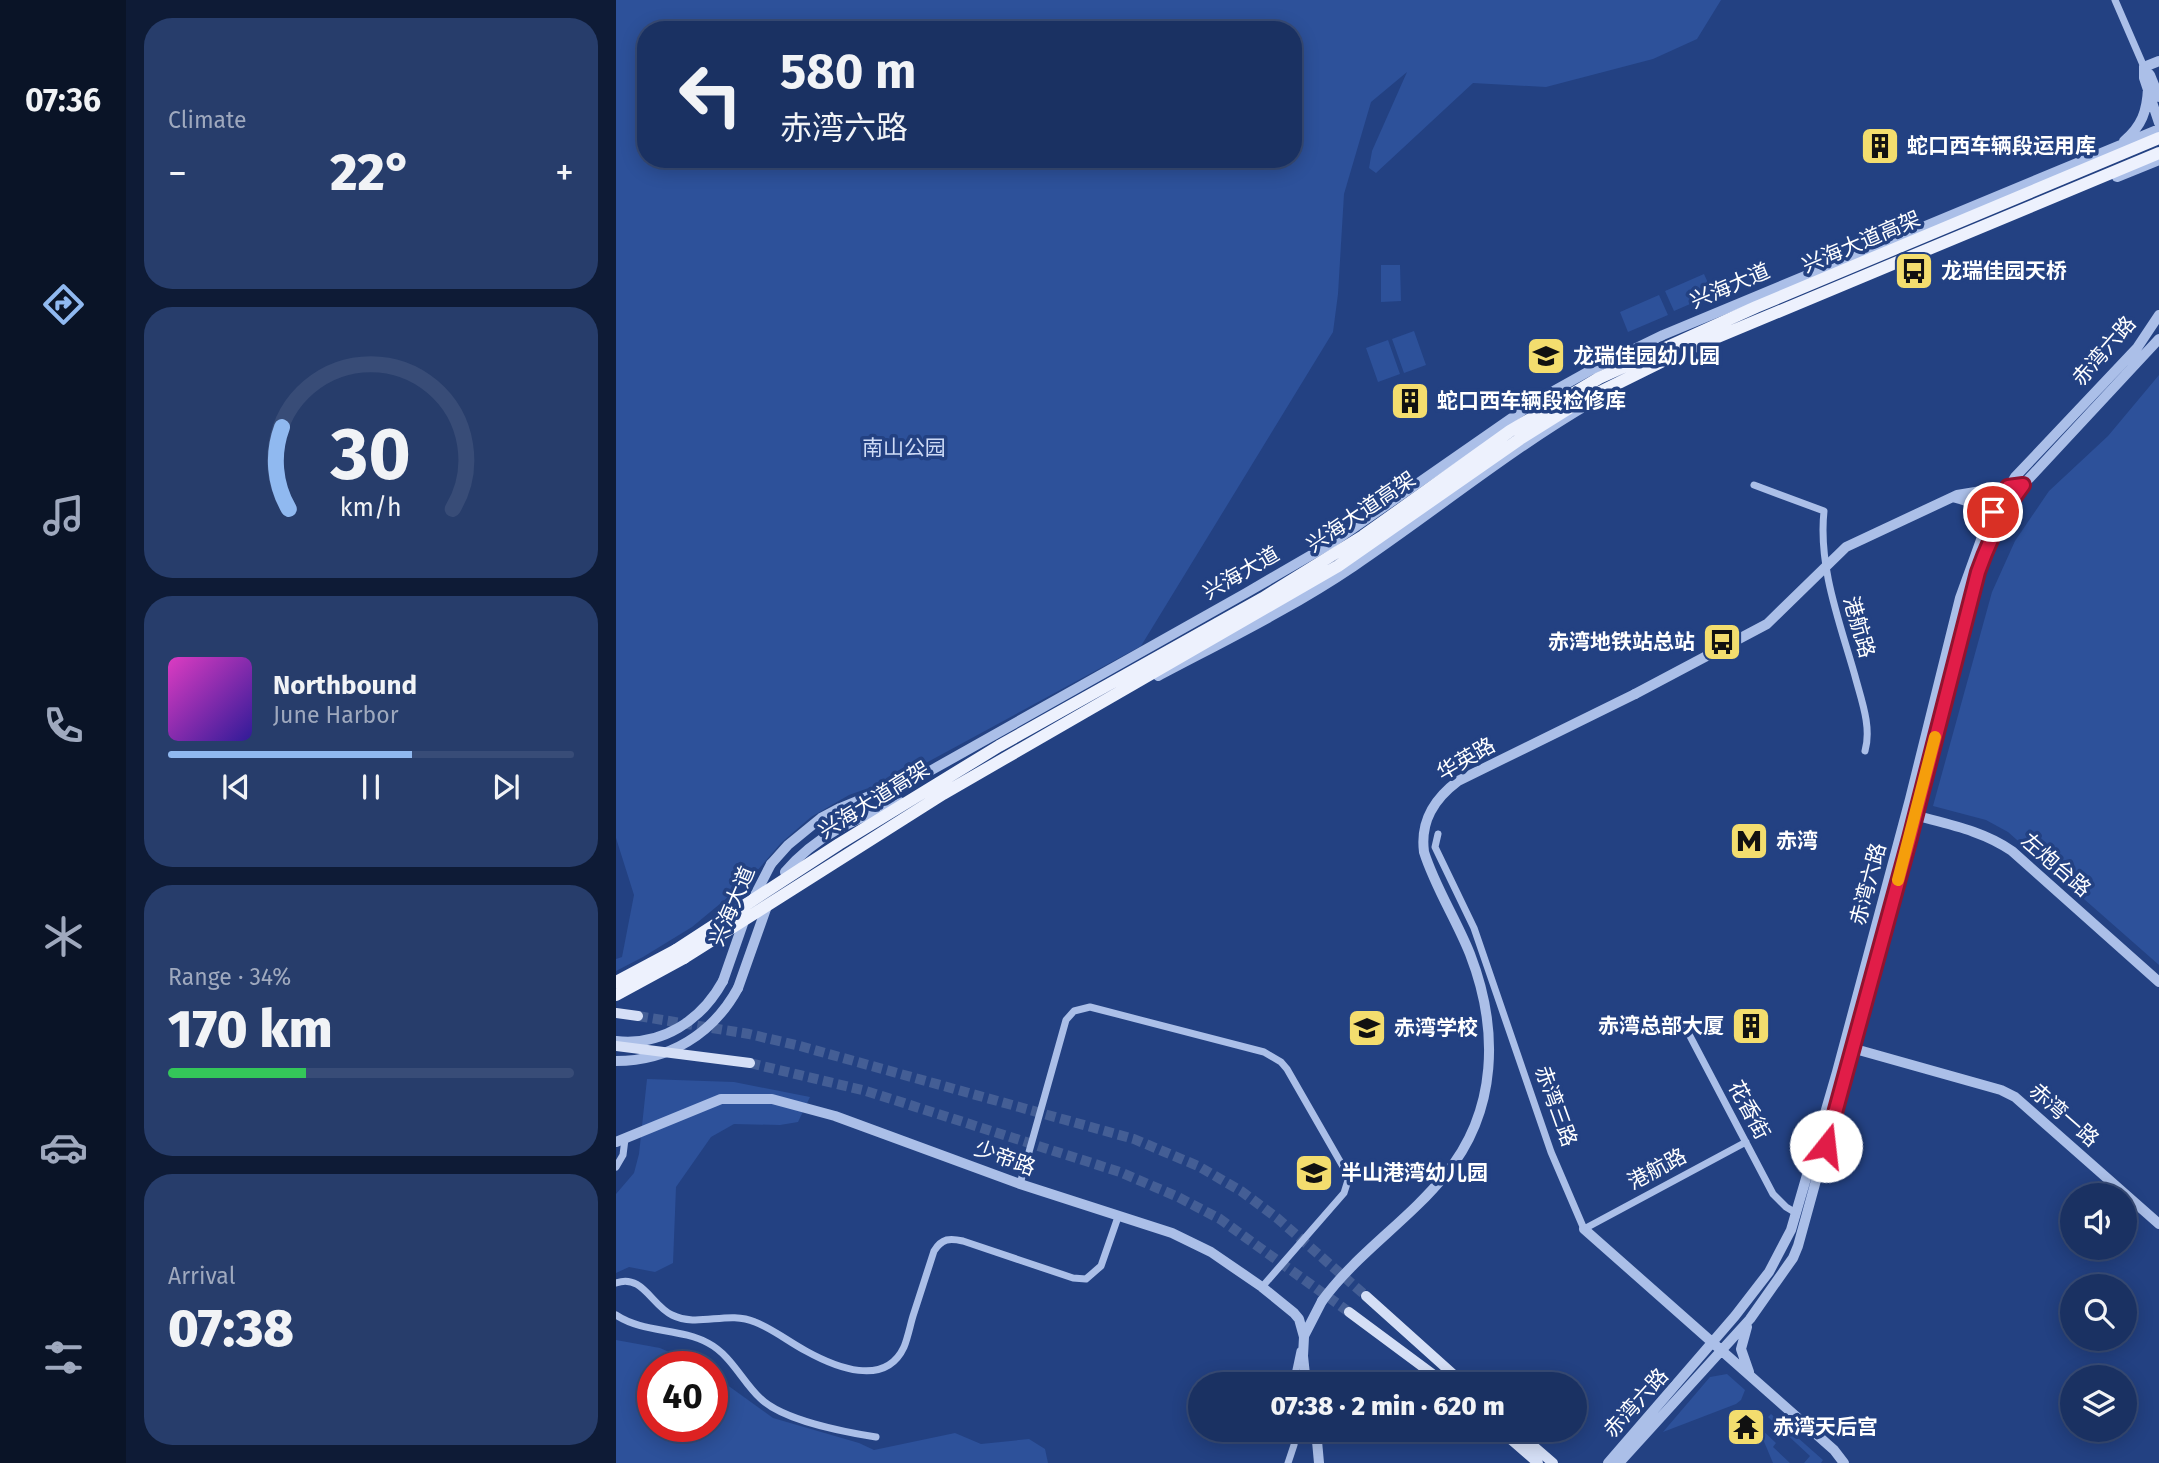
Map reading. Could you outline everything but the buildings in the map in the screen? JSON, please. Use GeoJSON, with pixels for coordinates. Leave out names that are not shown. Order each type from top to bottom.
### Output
{"type":"FeatureCollection","features":[{"type":"Feature","properties":{"kind":"main road","name":"兴海大道高架"},"geometry":{"type":"LineString","coordinates":[[616,982],[676,950],[839,844],[999,746],[1307,571],[1363,536],[1510,431],[1599,378],[1756,307],[2159,138]]}},
{"type":"Feature","properties":{"kind":"main road","name":"兴海大道高架"},"geometry":{"type":"LineString","coordinates":[[616,995],[657,974],[943,794],[1338,566],[1520,439],[1585,399],[1677,354],[2159,153]]}},
{"type":"Feature","properties":{"kind":"main road"},"geometry":{"type":"LineString","coordinates":[[616,1013],[638,1016]]}},
{"type":"Feature","properties":{"kind":"main road"},"geometry":{"type":"LineString","coordinates":[[616,1043],[750,1063]]}},
{"type":"Feature","properties":{"kind":"main road"},"geometry":{"type":"LineString","coordinates":[[1366,1296],[1451,1372]]}},
{"type":"Feature","properties":{"kind":"main road"},"geometry":{"type":"LineString","coordinates":[[1349,1312],[1430,1372]]}},
{"type":"Feature","properties":{"kind":"main road"},"geometry":{"type":"LineString","coordinates":[[1514,1442],[1538,1463]]}},
{"type":"Feature","properties":{"kind":"main road"},"geometry":{"type":"LineString","coordinates":[[1529,1442],[1553,1463]]}},
{"type":"Feature","properties":{"kind":"street"},"geometry":{"type":"LineString","coordinates":[[2115,0],[2159,97]]}},
{"type":"Feature","properties":{"kind":"street"},"geometry":{"type":"LineString","coordinates":[[2144,67],[2159,61]]}},
{"type":"Feature","properties":{"kind":"street"},"geometry":{"type":"LineString","coordinates":[[2144,67],[2144,78],[2159,123]]}},
{"type":"Feature","properties":{"kind":"street"},"geometry":{"type":"LineString","coordinates":[[2118,146],[2142,122],[2148,88]]}},
{"type":"Feature","properties":{"kind":"street","name":"兴海大道"},"geometry":{"type":"LineString","coordinates":[[616,1043],[646,1042],[671,1032],[706,1007],[723,981],[747,911],[771,864],[788,845],[821,818],[942,765],[1332,543],[1539,399],[1591,370],[1663,335],[2159,129]]}},
{"type":"Feature","properties":{"kind":"street","name":"兴海大道"},"geometry":{"type":"LineString","coordinates":[[616,1061],[658,1056],[692,1040],[718,1019],[738,988],[762,918],[785,872],[812,845],[840,827],[943,786],[1014,753],[1300,599],[1382,547],[1489,468],[1556,423],[1604,395],[1692,354],[2159,160]]}},
{"type":"Feature","properties":{"kind":"street","name":"赤湾六路"},"geometry":{"type":"LineString","coordinates":[[1911,815],[1960,598],[1986,526],[2008,487],[2137,348],[2159,315]]}},
{"type":"Feature","properties":{"kind":"street","name":"赤湾六路"},"geometry":{"type":"LineString","coordinates":[[1608,1463],[1717,1350],[1750,1320],[1783,1273],[1798,1246],[1848,1047],[1986,548],[2023,485],[2159,339]]}},
{"type":"Feature","properties":{"kind":"street","name":"港航路"},"geometry":{"type":"LineString","coordinates":[[1754,485],[1824,511],[1825,565],[1862,702],[1868,741],[1866,751]]}},
{"type":"Feature","properties":{"kind":"street","name":"华英路"},"geometry":{"type":"LineString","coordinates":[[1296,1372],[1304,1337],[1322,1301],[1358,1258],[1445,1175],[1474,1129],[1487,1087],[1490,1037],[1486,1007],[1469,953],[1424,852],[1422,839],[1427,815],[1438,798],[1458,781],[1635,694],[1767,624],[1846,547],[1953,496],[2023,485]]}},
{"type":"Feature","properties":{"kind":"street"},"geometry":{"type":"LineString","coordinates":[[1953,496],[1978,508],[1986,526]]}},
{"type":"Feature","properties":{"kind":"street","name":"左炮台路"},"geometry":{"type":"LineString","coordinates":[[1911,815],[1976,832],[2005,846],[2159,982]]}},
{"type":"Feature","properties":{"kind":"street","name":"赤湾三路"},"geometry":{"type":"LineString","coordinates":[[1438,834],[1435,846],[1474,928],[1551,1152],[1584,1229],[1829,1454],[1843,1462]]}},
{"type":"Feature","properties":{"kind":"street"},"geometry":{"type":"LineString","coordinates":[[1020,1184],[1066,1020],[1074,1011],[1090,1007],[1264,1052],[1287,1069],[1349,1177],[1344,1194],[1262,1287]]}},
{"type":"Feature","properties":{"kind":"street","name":"花香街"},"geometry":{"type":"LineString","coordinates":[[1680,1017],[1773,1194],[1786,1208],[1796,1213]]}},
{"type":"Feature","properties":{"kind":"street","name":"赤湾六路"},"geometry":{"type":"LineString","coordinates":[[1619,1463],[1717,1350],[1784,1245],[1848,1047]]}},
{"type":"Feature","properties":{"kind":"street","name":"赤湾一路"},"geometry":{"type":"LineString","coordinates":[[1848,1047],[2001,1090],[2015,1097],[2159,1224]]}},
{"type":"Feature","properties":{"kind":"street","name":"少帝路"},"geometry":{"type":"LineString","coordinates":[[620,1140],[721,1099],[765,1098],[835,1116],[1020,1184],[1172,1233],[1200,1245],[1262,1287],[1299,1319],[1304,1337],[1305,1372]]}},
{"type":"Feature","properties":{"kind":"street"},"geometry":{"type":"LineString","coordinates":[[616,1167],[623,1155],[620,1140]]}},
{"type":"Feature","properties":{"kind":"street","name":"港航路"},"geometry":{"type":"LineString","coordinates":[[1584,1229],[1746,1142]]}},
{"type":"Feature","properties":{"kind":"street"},"geometry":{"type":"LineString","coordinates":[[616,1283],[628,1281],[639,1285],[665,1311],[677,1317],[695,1320],[745,1318],[808,1352],[856,1371],[870,1371],[888,1366],[903,1348],[934,1251],[943,1241],[948,1238],[963,1241],[1073,1278],[1086,1279],[1101,1266],[1118,1217]]}},
{"type":"Feature","properties":{"kind":"street"},"geometry":{"type":"LineString","coordinates":[[616,1315],[628,1322],[689,1336],[711,1345],[726,1357],[759,1398],[779,1412],[876,1437]]}},
{"type":"Feature","properties":{"kind":"street"},"geometry":{"type":"LineString","coordinates":[[1750,1320],[1741,1349],[1743,1360],[1753,1379]]}},
{"type":"Feature","properties":{"kind":"street","name":"赤湾三路"},"geometry":{"type":"LineString","coordinates":[[1717,1350],[1834,1450],[1843,1462]]}},
{"type":"Feature","properties":{"kind":"street"},"geometry":{"type":"LineString","coordinates":[[1288,1463],[1294,1442]]}},
{"type":"Feature","properties":{"kind":"street"},"geometry":{"type":"LineString","coordinates":[[1316,1442],[1319,1463]]}},
{"type":"Feature","properties":{"kind":"green space","name":"南山公园"},"geometry":{"type":"Polygon","coordinates":[[[616,0],[1721,0],[1697,39],[1653,59],[1546,87],[1473,83],[1376,173],[1369,168],[1372,151],[1407,72],[1371,102],[1344,194],[1333,332],[1141,646],[902,776],[849,795],[811,817],[781,843],[750,879],[692,927],[616,971],[616,959],[622,957],[634,895],[616,838],[616,0]]]}},
{"type":"Feature","properties":{"kind":"green space"},"geometry":{"type":"Polygon","coordinates":[[[1381,265],[1400,265],[1401,301],[1381,302],[1381,265]]]}},
{"type":"Feature","properties":{"kind":"green space"},"geometry":{"type":"Polygon","coordinates":[[[1704,274],[1713,294],[1674,311],[1665,291],[1704,274]]]}},
{"type":"Feature","properties":{"kind":"green space"},"geometry":{"type":"Polygon","coordinates":[[[1659,295],[1668,315],[1628,332],[1620,312],[1659,295]]]}},
{"type":"Feature","properties":{"kind":"green space"},"geometry":{"type":"Polygon","coordinates":[[[1414,331],[1426,365],[1404,373],[1392,339],[1414,331]]]}},
{"type":"Feature","properties":{"kind":"green space"},"geometry":{"type":"Polygon","coordinates":[[[1388,340],[1400,374],[1378,382],[1366,348],[1388,340]]]}},
{"type":"Feature","properties":{"kind":"green space"},"geometry":{"type":"Polygon","coordinates":[[[2159,375],[2159,965],[2008,832],[1986,820],[1933,806],[1992,592],[2015,541],[2049,491],[2108,436],[2159,375]]]}},
{"type":"Feature","properties":{"kind":"green space"},"geometry":{"type":"Polygon","coordinates":[[[647,1079],[734,1082],[810,1097],[798,1122],[780,1125],[734,1124],[711,1137],[676,1187],[673,1263],[655,1272],[629,1267],[616,1273],[616,1194],[634,1173],[639,1154],[647,1079]]]}},
{"type":"Feature","properties":{"kind":"green space"},"geometry":{"type":"Polygon","coordinates":[[[616,1340],[667,1351],[637,1351],[637,1442],[728,1442],[728,1386],[773,1418],[859,1443],[874,1450],[955,1433],[981,1444],[1029,1439],[1045,1449],[1048,1463],[616,1463],[616,1340]]]}},
{"type":"Feature","properties":{"kind":"green space"},"geometry":{"type":"Polygon","coordinates":[[[1727,1374],[1745,1390],[1741,1400],[1663,1432],[1710,1377],[1727,1374]]]}},
{"type":"Feature","properties":{"kind":"green space"},"geometry":{"type":"Polygon","coordinates":[[[1771,1414],[1823,1460],[1821,1463],[1804,1463],[1810,1456],[1768,1417],[1771,1414]]]}},
{"type":"Feature","properties":{"kind":"green space"},"geometry":{"type":"Polygon","coordinates":[[[1757,1425],[1776,1443],[1773,1447],[1790,1463],[1773,1463],[1757,1425]]]}},
{"type":"Feature","properties":{"kind":"tunnel"},"geometry":{"type":"LineString","coordinates":[[638,1016],[749,1034],[800,1046],[1134,1139],[1198,1166],[1241,1191],[1277,1218],[1366,1296]]}},
{"type":"Feature","properties":{"kind":"tunnel"},"geometry":{"type":"LineString","coordinates":[[750,1063],[866,1091],[1120,1172],[1220,1219],[1349,1312]]}},
{"type":"Feature","properties":{"kind":"slow traffic"},"geometry":{"type":"LineString","coordinates":[[1898,880],[1935,737]]}},
{"type":"Feature","properties":{"kind":"place","name":"蛇口西车辆段运用库"},"geometry":{"type":"Point","coordinates":[1880,146]}},
{"type":"Feature","properties":{"kind":"place","name":"龙瑞佳园天桥"},"geometry":{"type":"Point","coordinates":[1914,271]}},
{"type":"Feature","properties":{"kind":"place","name":"龙瑞佳园幼儿园"},"geometry":{"type":"Point","coordinates":[1546,356]}},
{"type":"Feature","properties":{"kind":"place","name":"蛇口西车辆段检修库"},"geometry":{"type":"Point","coordinates":[1410,401]}},
{"type":"Feature","properties":{"kind":"place","name":"赤湾地铁站总站"},"geometry":{"type":"Point","coordinates":[1722,642]}},
{"type":"Feature","properties":{"kind":"place","name":"赤湾"},"geometry":{"type":"Point","coordinates":[1749,841]}},
{"type":"Feature","properties":{"kind":"place","name":"赤湾总部大厦"},"geometry":{"type":"Point","coordinates":[1751,1026]}},
{"type":"Feature","properties":{"kind":"place","name":"赤湾学校"},"geometry":{"type":"Point","coordinates":[1367,1028]}},
{"type":"Feature","properties":{"kind":"place","name":"半山港湾幼儿园"},"geometry":{"type":"Point","coordinates":[1314,1173]}},
{"type":"Feature","properties":{"kind":"place","name":"赤湾天后宫"},"geometry":{"type":"Point","coordinates":[1746,1427]}},
{"type":"Feature","properties":{"kind":"route"},"geometry":{"type":"LineString","coordinates":[[1826,1146],[1910,838],[1978,572],[1986,548],[2023,485],[2008,487],[1993,512]]}}]}
